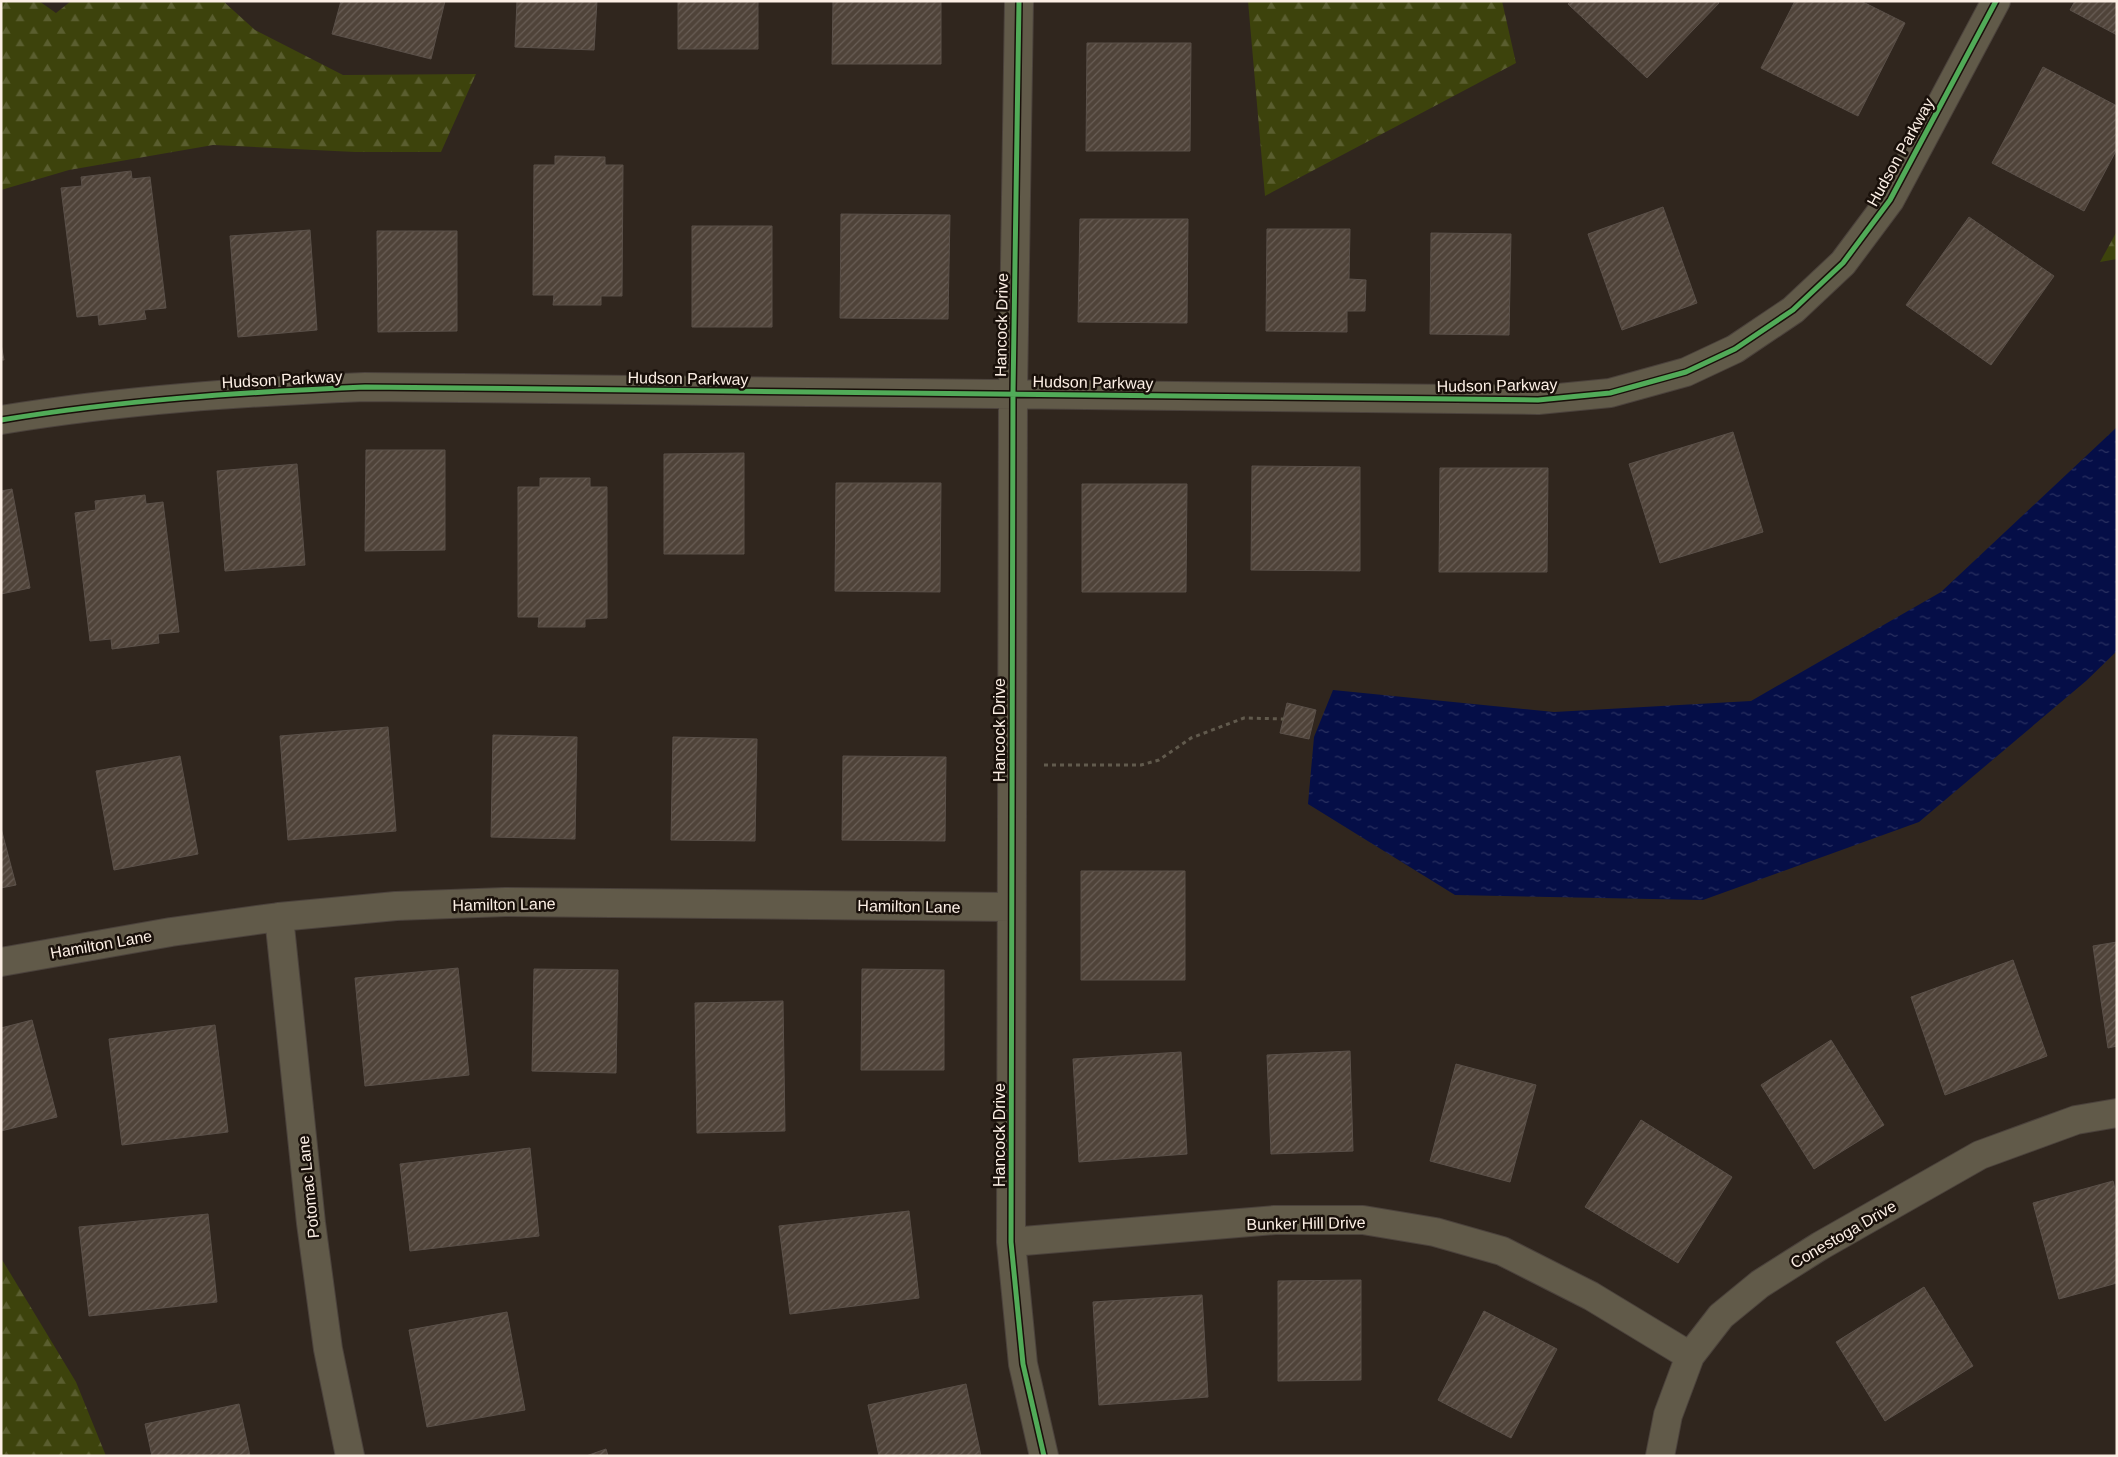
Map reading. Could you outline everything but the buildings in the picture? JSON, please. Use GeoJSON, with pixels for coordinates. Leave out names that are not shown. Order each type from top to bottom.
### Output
{"type":"FeatureCollection","features":[{"type":"Feature","properties":{"kind":"street","name":"Hancock Drive"},"geometry":{"type":"LineString","coordinates":[[1019,1],[1013,393],[1011,1242],[1023,1364],[1036,1430],[1044,1456]]}},
{"type":"Feature","properties":{"kind":"street","name":"Hudson Parkway"},"geometry":{"type":"LineString","coordinates":[[1,420],[68,409],[247,392],[365,387],[1538,400],[1610,393],[1686,372],[1735,349],[1793,310],[1843,263],[1890,200],[1996,1]]}},
{"type":"Feature","properties":{"kind":"street","name":"Hamilton Lane"},"geometry":{"type":"LineString","coordinates":[[1,962],[171,932],[279,916],[396,906],[505,902],[1011,907]]}},
{"type":"Feature","properties":{"kind":"street","name":"Potomac Lane"},"geometry":{"type":"LineString","coordinates":[[279,916],[310,1213],[325,1330],[350,1456]]}},
{"type":"Feature","properties":{"kind":"street","name":"Conestoga Drive"},"geometry":{"type":"LineString","coordinates":[[1660,1456],[1668,1415],[1690,1356],[1721,1316],[1760,1284],[1820,1246],[1980,1155],[2076,1120],[2117,1113]]}},
{"type":"Feature","properties":{"kind":"street","name":"Bunker Hill Drive"},"geometry":{"type":"LineString","coordinates":[[1011,1242],[1275,1220],[1363,1220],[1435,1232],[1502,1251],[1591,1296],[1690,1356]]}},
{"type":"Feature","properties":{"kind":"path"},"geometry":{"type":"LineString","coordinates":[[1036,765],[1141,765],[1159,760],[1191,738],[1244,718],[1284,718]]}},
{"type":"Feature","properties":{"kind":"green space"},"geometry":{"type":"Polygon","coordinates":[[[1,1],[39,1],[56,13],[71,1],[223,1],[255,30],[343,75],[476,74],[441,152],[355,152],[213,145],[69,170],[1,190],[1,1]]]}},
{"type":"Feature","properties":{"kind":"green space"},"geometry":{"type":"Polygon","coordinates":[[[1248,1],[1502,1],[1516,63],[1265,196],[1248,1]]]}},
{"type":"Feature","properties":{"kind":"green space"},"geometry":{"type":"Polygon","coordinates":[[[2117,231],[2117,259],[2100,262],[2117,231]]]}},
{"type":"Feature","properties":{"kind":"green space"},"geometry":{"type":"Polygon","coordinates":[[[1,1258],[76,1382],[106,1456],[1,1456],[1,1258]]]}},
{"type":"Feature","properties":{"kind":"water"},"geometry":{"type":"Polygon","coordinates":[[[2117,427],[2117,651],[2086,681],[1919,822],[1703,900],[1455,895],[1308,804],[1314,737],[1333,690],[1554,712],[1751,701],[1941,592],[2117,427]]]}},
{"type":"Feature","properties":{"kind":"cycle path"},"geometry":{"type":"LineString","coordinates":[[1019,1],[1013,393],[1011,1242],[1023,1364],[1044,1456]]}},
{"type":"Feature","properties":{"kind":"cycle path"},"geometry":{"type":"LineString","coordinates":[[1,420],[137,402],[274,391],[365,387],[1538,400],[1610,393],[1686,372],[1735,349],[1793,310],[1843,263],[1890,200],[1996,1]]}}]}
